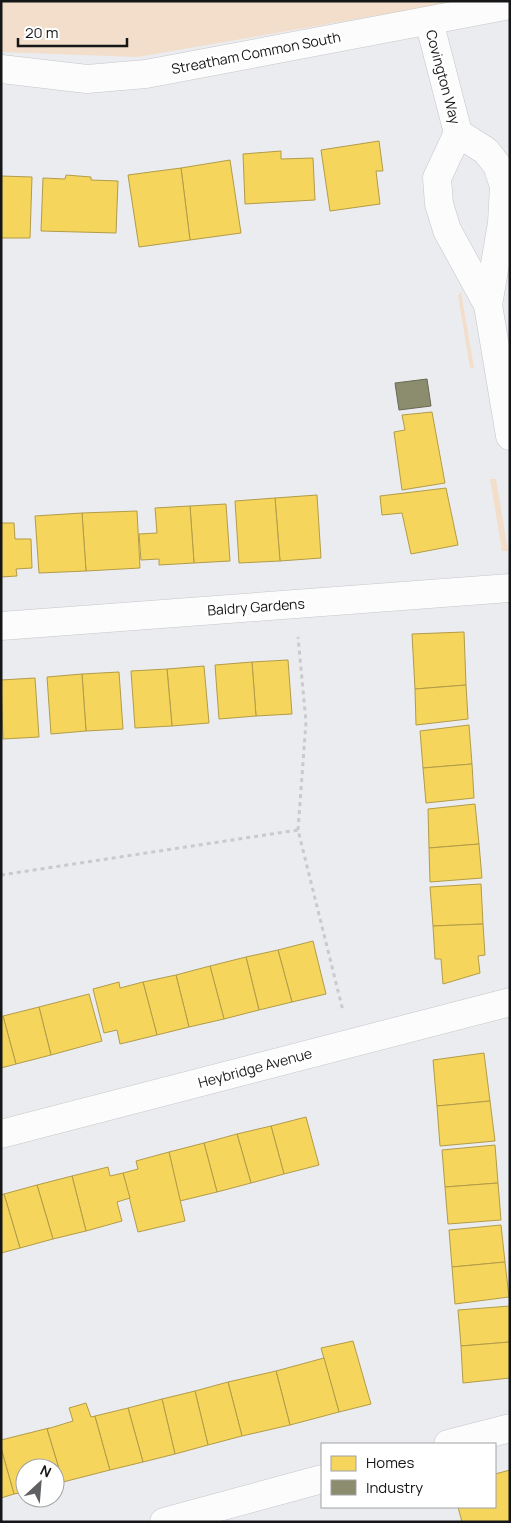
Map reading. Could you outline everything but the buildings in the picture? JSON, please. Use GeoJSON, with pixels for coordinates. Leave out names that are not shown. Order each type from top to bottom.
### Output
{"type":"FeatureCollection","features":[{"type":"Feature","properties":{"kind":"street","name":"Streatham Common South"},"geometry":{"type":"LineString","coordinates":[[1,69],[87,79],[146,74],[510,5]]}},
{"type":"Feature","properties":{"kind":"street","name":"Covington Way"},"geometry":{"type":"LineString","coordinates":[[428,21],[458,133],[437,178],[439,204],[447,230],[488,305],[510,436]]}},
{"type":"Feature","properties":{"kind":"street","name":"Covington Way"},"geometry":{"type":"LineString","coordinates":[[458,133],[486,151],[497,165],[504,186],[502,223],[488,305]]}},
{"type":"Feature","properties":{"kind":"street","name":"Baldry Gardens"},"geometry":{"type":"LineString","coordinates":[[1,626],[510,588]]}},
{"type":"Feature","properties":{"kind":"street","name":"Heybridge Avenue"},"geometry":{"type":"LineString","coordinates":[[1,1134],[510,1002]]}},
{"type":"Feature","properties":{"kind":"street"},"geometry":{"type":"LineString","coordinates":[[452,1443],[510,1428]]}},
{"type":"Feature","properties":{"kind":"street"},"geometry":{"type":"LineString","coordinates":[[164,1522],[321,1479]]}},
{"type":"Feature","properties":{"kind":"path"},"geometry":{"type":"LineString","coordinates":[[296,604],[306,722],[298,830],[351,1043]]}},
{"type":"Feature","properties":{"kind":"path"},"geometry":{"type":"LineString","coordinates":[[1,875],[298,830]]}},
{"type":"Feature","properties":{"kind":"shaded area"},"geometry":{"type":"Polygon","coordinates":[[[1,1],[461,1],[137,57],[1,52],[1,1]]]}},
{"type":"Feature","properties":{"kind":"shaded area"},"geometry":{"type":"Polygon","coordinates":[[[461,292],[474,368],[470,368],[458,295],[461,292]]]}},
{"type":"Feature","properties":{"kind":"shaded area"},"geometry":{"type":"Polygon","coordinates":[[[490,479],[496,479],[508,551],[502,551],[490,479]]]}}]}
